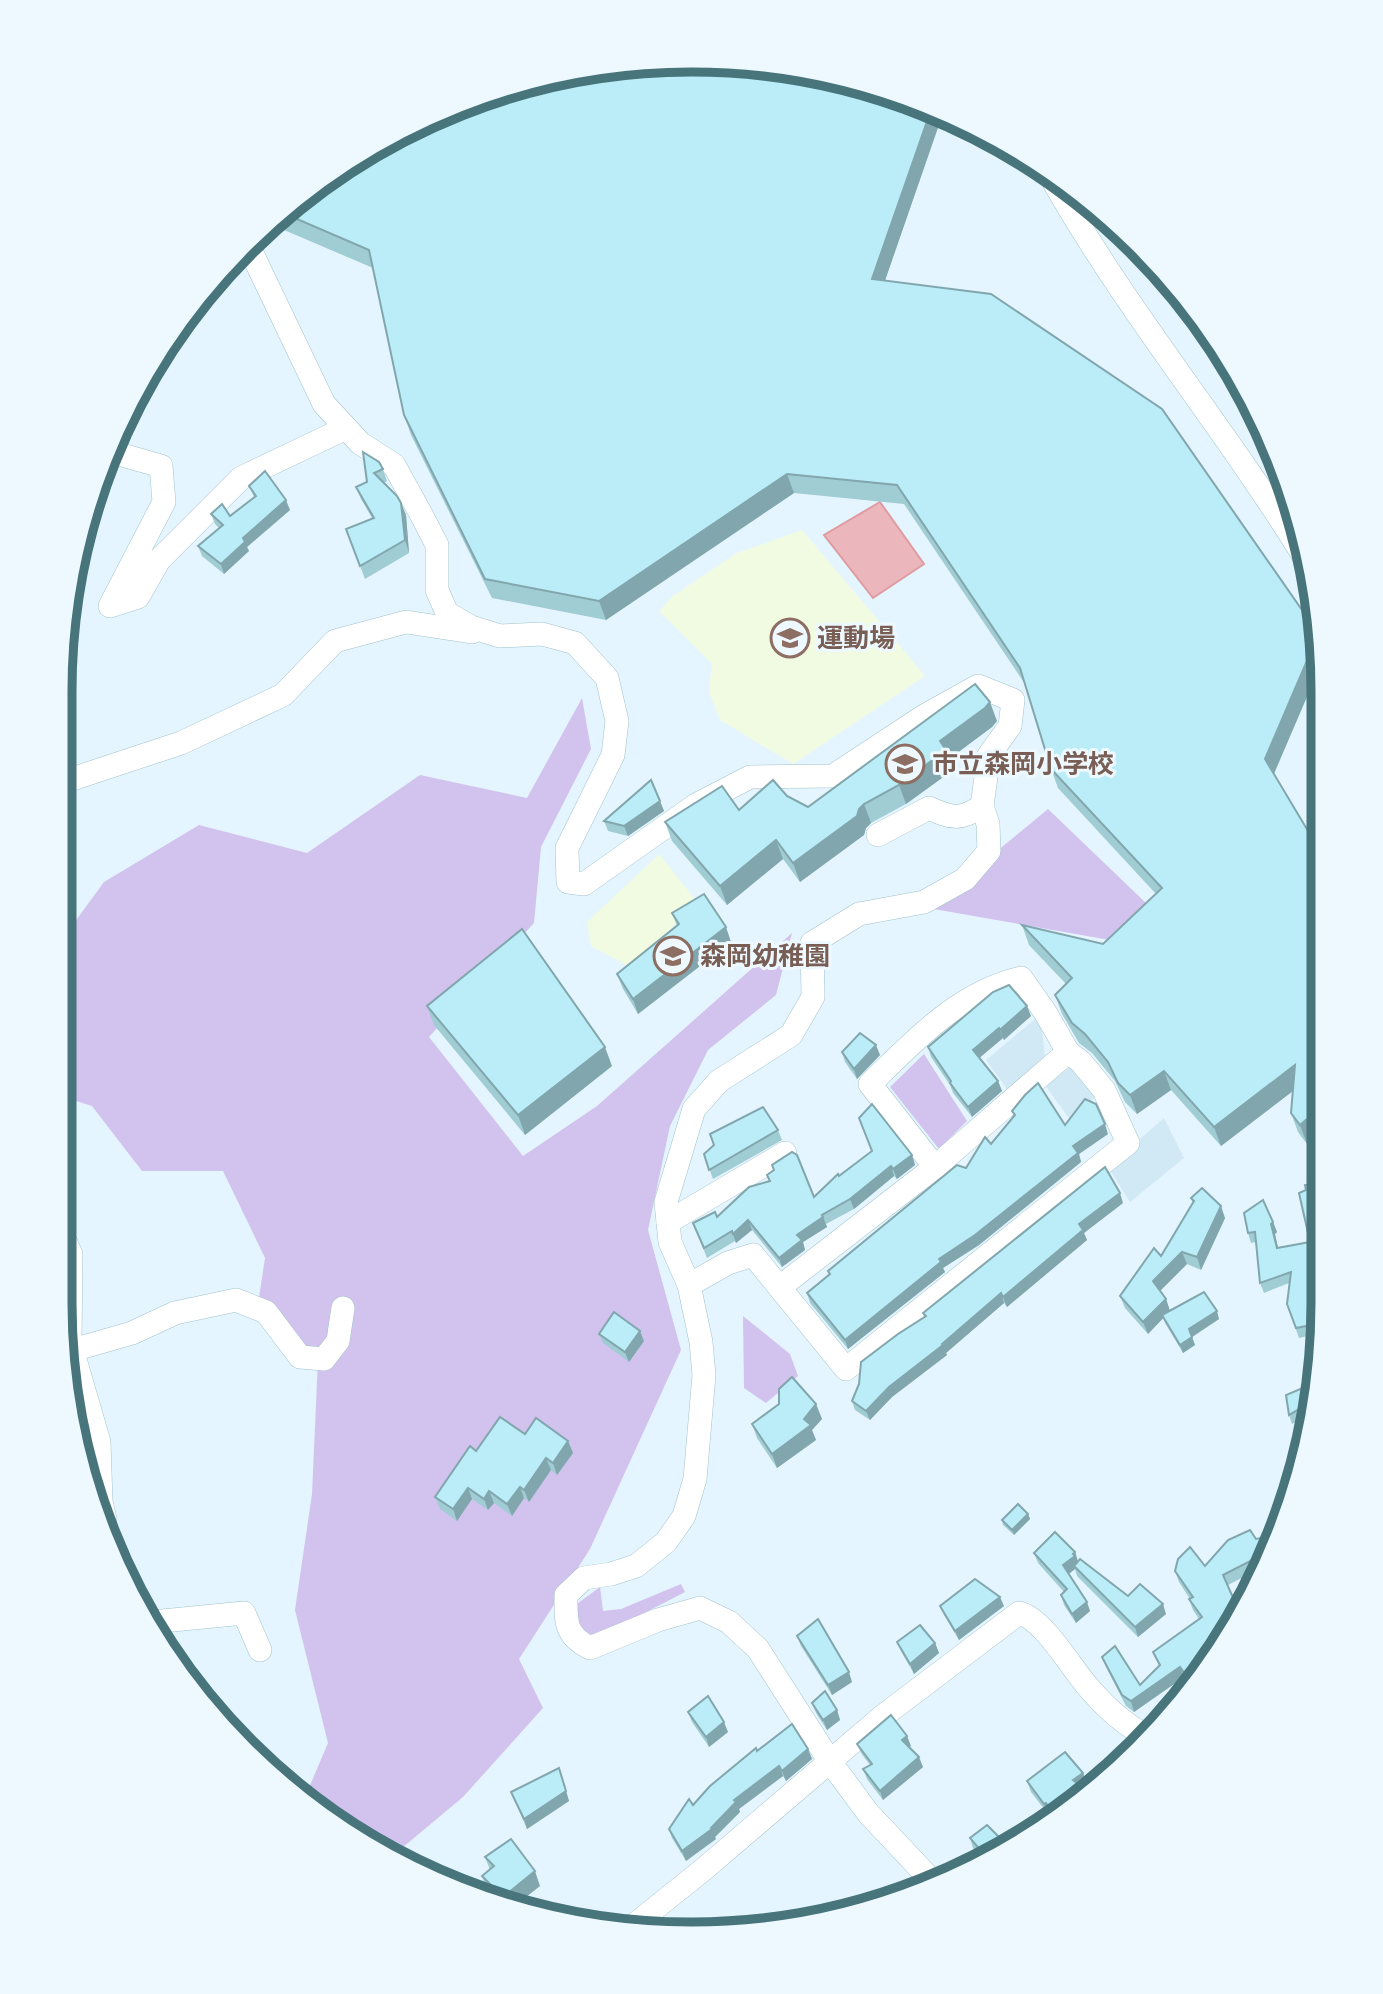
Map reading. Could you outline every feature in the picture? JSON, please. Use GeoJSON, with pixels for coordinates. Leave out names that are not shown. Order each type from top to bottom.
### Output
{"type":"FeatureCollection","features":[{"type":"Feature","properties":{"kind":"street"},"geometry":{"type":"LineString","coordinates":[[1061,194],[1140,317],[1290,533]]}},
{"type":"Feature","properties":{"kind":"street"},"geometry":{"type":"LineString","coordinates":[[252,254],[324,404],[360,443],[394,465],[421,514],[437,545],[437,590],[447,613],[471,627],[500,636]]}},
{"type":"Feature","properties":{"kind":"street"},"geometry":{"type":"LineString","coordinates":[[119,454],[161,466],[164,502],[110,606],[138,597],[159,560],[241,478],[346,428]]}},
{"type":"Feature","properties":{"kind":"street"},"geometry":{"type":"LineString","coordinates":[[72,779],[181,743],[283,695],[335,640],[406,622],[500,636],[542,634],[575,643],[607,678],[617,721],[614,755],[567,848],[568,882],[584,884],[696,805],[750,776],[833,776],[924,716],[978,686],[1013,700],[1010,726],[989,755],[982,806],[988,824],[989,851],[965,879],[924,902],[859,915],[812,943],[813,997],[791,1035],[719,1082],[694,1110],[666,1202],[670,1242],[689,1285],[701,1342],[704,1375],[695,1479],[684,1516],[666,1542],[636,1566],[611,1574],[584,1578],[566,1595],[566,1623],[576,1641],[590,1648],[658,1620],[700,1608],[729,1622],[758,1649],[868,1813],[927,1876]]}},
{"type":"Feature","properties":{"kind":"street"},"geometry":{"type":"LineString","coordinates":[[878,835],[929,808],[950,818],[969,815],[982,806]]}},
{"type":"Feature","properties":{"kind":"street"},"geometry":{"type":"LineString","coordinates":[[689,1285],[728,1263],[753,1255],[846,1369],[1128,1143],[1104,1090],[1081,1062],[1068,1052],[1021,978],[986,988],[928,1027],[870,1084],[935,1167]]}},
{"type":"Feature","properties":{"kind":"street"},"geometry":{"type":"LineString","coordinates":[[780,1287],[935,1167],[1068,1052]]}},
{"type":"Feature","properties":{"kind":"street"},"geometry":{"type":"LineString","coordinates":[[668,1222],[785,1153]]}},
{"type":"Feature","properties":{"kind":"street"},"geometry":{"type":"LineString","coordinates":[[74,1350],[132,1333],[175,1313],[236,1300],[266,1312],[300,1357],[324,1359],[338,1341],[343,1308]]}},
{"type":"Feature","properties":{"kind":"street"},"geometry":{"type":"LineString","coordinates":[[74,1354],[99,1442],[101,1488]]}},
{"type":"Feature","properties":{"kind":"street"},"geometry":{"type":"LineString","coordinates":[[161,1621],[244,1613],[260,1650]]}},
{"type":"Feature","properties":{"kind":"street"},"geometry":{"type":"LineString","coordinates":[[642,1920],[883,1716],[1019,1613],[1029,1615],[1061,1651],[1087,1687],[1110,1711],[1138,1732]]}},
{"type":"Feature","properties":{"kind":"shaded area"},"geometry":{"type":"Polygon","coordinates":[[[880,502],[924,564],[873,598],[824,535],[880,502]]]}},
{"type":"Feature","properties":{"kind":"shaded area","name":"運動場"},"geometry":{"type":"Polygon","coordinates":[[[802,530],[925,676],[793,764],[720,720],[709,692],[712,664],[659,611],[673,596],[737,553],[802,530]]]}},
{"type":"Feature","properties":{"kind":"shaded area"},"geometry":{"type":"Polygon","coordinates":[[[582,698],[591,749],[541,847],[534,923],[429,1037],[523,1156],[597,1106],[792,933],[776,995],[708,1050],[670,1126],[648,1230],[681,1350],[590,1549],[519,1659],[543,1708],[463,1797],[401,1849],[347,1818],[308,1789],[328,1743],[295,1610],[312,1494],[318,1359],[258,1304],[265,1258],[223,1171],[142,1171],[92,1106],[72,1100],[72,926],[104,882],[199,825],[307,853],[420,775],[527,798],[582,698]]]}},
{"type":"Feature","properties":{"kind":"shaded area"},"geometry":{"type":"Polygon","coordinates":[[[1048,809],[1147,904],[1121,942],[928,908],[1048,809]]]}},
{"type":"Feature","properties":{"kind":"shaded area"},"geometry":{"type":"Polygon","coordinates":[[[659,854],[698,903],[630,967],[591,946],[587,922],[659,854]]]}},
{"type":"Feature","properties":{"kind":"shaded area"},"geometry":{"type":"Polygon","coordinates":[[[1040,1015],[1045,1056],[1007,1089],[986,1060],[1040,1015]]]}},
{"type":"Feature","properties":{"kind":"shaded area"},"geometry":{"type":"Polygon","coordinates":[[[924,1054],[967,1121],[939,1149],[890,1087],[924,1054]]]}},
{"type":"Feature","properties":{"kind":"shaded area"},"geometry":{"type":"Polygon","coordinates":[[[1076,1063],[1100,1092],[1071,1121],[1045,1085],[1076,1063]]]}},
{"type":"Feature","properties":{"kind":"shaded area"},"geometry":{"type":"Polygon","coordinates":[[[1164,1118],[1184,1158],[1130,1202],[1108,1167],[1164,1118]]]}},
{"type":"Feature","properties":{"kind":"shaded area"},"geometry":{"type":"Polygon","coordinates":[[[743,1316],[790,1354],[798,1376],[766,1403],[744,1388],[743,1316]]]}},
{"type":"Feature","properties":{"kind":"shaded area"},"geometry":{"type":"Polygon","coordinates":[[[681,1584],[685,1592],[598,1637],[579,1630],[574,1606],[600,1587],[603,1611],[621,1609],[681,1584]]]}},
{"type":"Feature","properties":{"kind":"building"},"geometry":{"type":"Polygon","coordinates":[[[651,73],[732,73],[772,77],[852,93],[928,119],[872,279],[991,294],[1162,409],[1307,617],[1310,654],[1265,759],[1311,836],[1311,1115],[1300,1125],[1291,1113],[1295,1065],[1214,1127],[1164,1071],[1130,1095],[1118,1083],[1108,1062],[1072,1023],[1055,995],[1072,978],[1022,925],[1103,944],[1162,888],[1051,769],[1020,668],[897,485],[787,474],[599,601],[485,579],[404,415],[369,250],[293,217],[347,176],[417,136],[454,119],[531,93],[611,77],[651,73]]]}},
{"type":"Feature","properties":{"kind":"building"},"geometry":{"type":"Polygon","coordinates":[[[363,452],[379,462],[383,469],[374,473],[401,503],[405,540],[360,566],[346,529],[374,518],[356,487],[367,482],[363,452]]]}},
{"type":"Feature","properties":{"kind":"building"},"geometry":{"type":"Polygon","coordinates":[[[265,471],[286,500],[243,538],[245,542],[221,564],[198,546],[223,525],[211,514],[222,504],[230,516],[256,496],[249,486],[265,471]]]}},
{"type":"Feature","properties":{"kind":"building"},"geometry":{"type":"Polygon","coordinates":[[[975,684],[990,702],[940,741],[946,750],[899,785],[864,804],[857,816],[793,863],[776,840],[720,886],[665,822],[722,786],[739,810],[773,780],[787,796],[808,807],[975,684]]]}},
{"type":"Feature","properties":{"kind":"building"},"geometry":{"type":"Polygon","coordinates":[[[651,780],[660,801],[624,826],[604,821],[651,780]]]}},
{"type":"Feature","properties":{"kind":"building"},"geometry":{"type":"Polygon","coordinates":[[[704,894],[726,927],[633,999],[617,974],[679,924],[672,913],[704,894]]]}},
{"type":"Feature","properties":{"kind":"building"},"geometry":{"type":"Polygon","coordinates":[[[522,929],[605,1047],[518,1115],[427,1006],[522,929]]]}},
{"type":"Feature","properties":{"kind":"building"},"geometry":{"type":"Polygon","coordinates":[[[1009,985],[1027,1006],[973,1050],[998,1081],[968,1107],[928,1047],[993,992],[1009,985]]]}},
{"type":"Feature","properties":{"kind":"building"},"geometry":{"type":"Polygon","coordinates":[[[860,1033],[876,1045],[854,1069],[842,1052],[860,1033]]]}},
{"type":"Feature","properties":{"kind":"building"},"geometry":{"type":"Polygon","coordinates":[[[1038,1083],[1065,1125],[1085,1099],[1096,1104],[1105,1124],[1073,1146],[1078,1153],[975,1235],[939,1259],[941,1262],[845,1340],[807,1293],[830,1274],[828,1271],[957,1165],[966,1168],[985,1137],[991,1144],[1015,1115],[1012,1111],[1038,1083]]]}},
{"type":"Feature","properties":{"kind":"building"},"geometry":{"type":"Polygon","coordinates":[[[872,1104],[912,1155],[893,1169],[891,1166],[850,1199],[822,1215],[823,1217],[797,1235],[802,1240],[779,1258],[748,1220],[733,1234],[732,1231],[704,1248],[693,1223],[715,1212],[717,1217],[749,1187],[770,1181],[767,1175],[774,1170],[772,1165],[792,1152],[797,1155],[814,1197],[838,1174],[839,1176],[872,1151],[859,1118],[872,1104]]]}},
{"type":"Feature","properties":{"kind":"building"},"geometry":{"type":"Polygon","coordinates":[[[763,1107],[778,1130],[709,1170],[704,1154],[714,1145],[710,1134],[763,1107]]]}},
{"type":"Feature","properties":{"kind":"building"},"geometry":{"type":"Polygon","coordinates":[[[1105,1167],[1120,1193],[1079,1224],[1083,1230],[1003,1297],[1001,1293],[943,1345],[889,1387],[866,1411],[852,1401],[859,1384],[861,1362],[926,1316],[923,1313],[1105,1167]]]}},
{"type":"Feature","properties":{"kind":"building"},"geometry":{"type":"Polygon","coordinates":[[[1311,1184],[1310,1325],[1296,1328],[1287,1304],[1291,1272],[1260,1283],[1255,1232],[1248,1233],[1244,1213],[1263,1200],[1273,1222],[1271,1224],[1277,1248],[1310,1242],[1299,1193],[1306,1190],[1305,1185],[1311,1184]]]}},
{"type":"Feature","properties":{"kind":"building"},"geometry":{"type":"Polygon","coordinates":[[[1202,1188],[1221,1206],[1197,1257],[1182,1252],[1153,1281],[1166,1299],[1143,1322],[1120,1296],[1154,1248],[1161,1256],[1194,1201],[1191,1198],[1202,1188]]]}},
{"type":"Feature","properties":{"kind":"building"},"geometry":{"type":"Polygon","coordinates":[[[1204,1292],[1217,1311],[1189,1329],[1192,1337],[1180,1345],[1162,1315],[1204,1292]]]}},
{"type":"Feature","properties":{"kind":"building"},"geometry":{"type":"Polygon","coordinates":[[[614,1312],[640,1331],[625,1352],[599,1334],[614,1312]]]}},
{"type":"Feature","properties":{"kind":"building"},"geometry":{"type":"Polygon","coordinates":[[[792,1377],[816,1404],[804,1419],[811,1425],[772,1454],[752,1424],[779,1404],[779,1389],[792,1377]]]}},
{"type":"Feature","properties":{"kind":"building"},"geometry":{"type":"Polygon","coordinates":[[[1305,1387],[1302,1407],[1289,1415],[1286,1395],[1305,1387]]]}},
{"type":"Feature","properties":{"kind":"building"},"geometry":{"type":"Polygon","coordinates":[[[500,1417],[525,1434],[536,1418],[568,1441],[553,1463],[546,1458],[524,1490],[520,1487],[507,1504],[489,1491],[484,1499],[468,1488],[453,1509],[435,1497],[470,1446],[476,1451],[500,1417]]]}},
{"type":"Feature","properties":{"kind":"building"},"geometry":{"type":"Polygon","coordinates":[[[1018,1504],[1028,1514],[1012,1530],[1002,1520],[1018,1504]]]}},
{"type":"Feature","properties":{"kind":"building"},"geometry":{"type":"Polygon","coordinates":[[[1250,1530],[1256,1539],[1265,1537],[1256,1558],[1223,1575],[1234,1600],[1207,1647],[1186,1676],[1180,1667],[1131,1701],[1122,1695],[1102,1657],[1115,1646],[1140,1685],[1160,1665],[1153,1652],[1202,1617],[1189,1599],[1193,1597],[1175,1571],[1178,1559],[1190,1547],[1205,1566],[1228,1540],[1250,1530]]]}},
{"type":"Feature","properties":{"kind":"building"},"geometry":{"type":"Polygon","coordinates":[[[1055,1532],[1075,1552],[1075,1556],[1063,1565],[1087,1602],[1072,1614],[1061,1595],[1067,1589],[1034,1553],[1055,1532]]]}},
{"type":"Feature","properties":{"kind":"building"},"geometry":{"type":"Polygon","coordinates":[[[1080,1559],[1128,1596],[1140,1584],[1163,1604],[1135,1627],[1074,1566],[1080,1559]]]}},
{"type":"Feature","properties":{"kind":"building"},"geometry":{"type":"Polygon","coordinates":[[[975,1579],[1000,1597],[955,1631],[940,1606],[975,1579]]]}},
{"type":"Feature","properties":{"kind":"building"},"geometry":{"type":"Polygon","coordinates":[[[818,1619],[849,1672],[828,1685],[797,1636],[818,1619]]]}},
{"type":"Feature","properties":{"kind":"building"},"geometry":{"type":"Polygon","coordinates":[[[920,1625],[935,1643],[910,1664],[897,1642],[920,1625]]]}},
{"type":"Feature","properties":{"kind":"building"},"geometry":{"type":"Polygon","coordinates":[[[825,1691],[837,1710],[823,1720],[812,1703],[825,1691]]]}},
{"type":"Feature","properties":{"kind":"building"},"geometry":{"type":"Polygon","coordinates":[[[708,1696],[724,1722],[706,1737],[688,1712],[708,1696]]]}},
{"type":"Feature","properties":{"kind":"building"},"geometry":{"type":"Polygon","coordinates":[[[891,1715],[907,1736],[902,1740],[919,1757],[880,1791],[863,1769],[872,1764],[857,1744],[891,1715]]]}},
{"type":"Feature","properties":{"kind":"building"},"geometry":{"type":"Polygon","coordinates":[[[792,1724],[808,1749],[782,1771],[779,1766],[734,1800],[736,1802],[712,1829],[682,1851],[669,1829],[689,1799],[693,1805],[710,1786],[756,1748],[757,1751],[792,1724]]]}},
{"type":"Feature","properties":{"kind":"building"},"geometry":{"type":"Polygon","coordinates":[[[1065,1752],[1083,1773],[1073,1780],[1079,1785],[1049,1808],[1027,1781],[1065,1752]]]}},
{"type":"Feature","properties":{"kind":"building"},"geometry":{"type":"Polygon","coordinates":[[[559,1768],[566,1791],[524,1819],[511,1792],[559,1768]]]}},
{"type":"Feature","properties":{"kind":"building"},"geometry":{"type":"Polygon","coordinates":[[[987,1825],[1001,1839],[980,1850],[970,1838],[987,1825]]]}},
{"type":"Feature","properties":{"kind":"building"},"geometry":{"type":"Polygon","coordinates":[[[511,1839],[535,1871],[507,1894],[496,1890],[482,1876],[494,1866],[485,1857],[511,1839]]]}},
{"type":"Feature","properties":{"kind":"place","name":"運動場"},"geometry":{"type":"Point","coordinates":[790,638]}},
{"type":"Feature","properties":{"kind":"place","name":"市立森岡小学校"},"geometry":{"type":"Point","coordinates":[905,764]}},
{"type":"Feature","properties":{"kind":"place","name":"森岡幼稚園"},"geometry":{"type":"Point","coordinates":[673,956]}}]}
